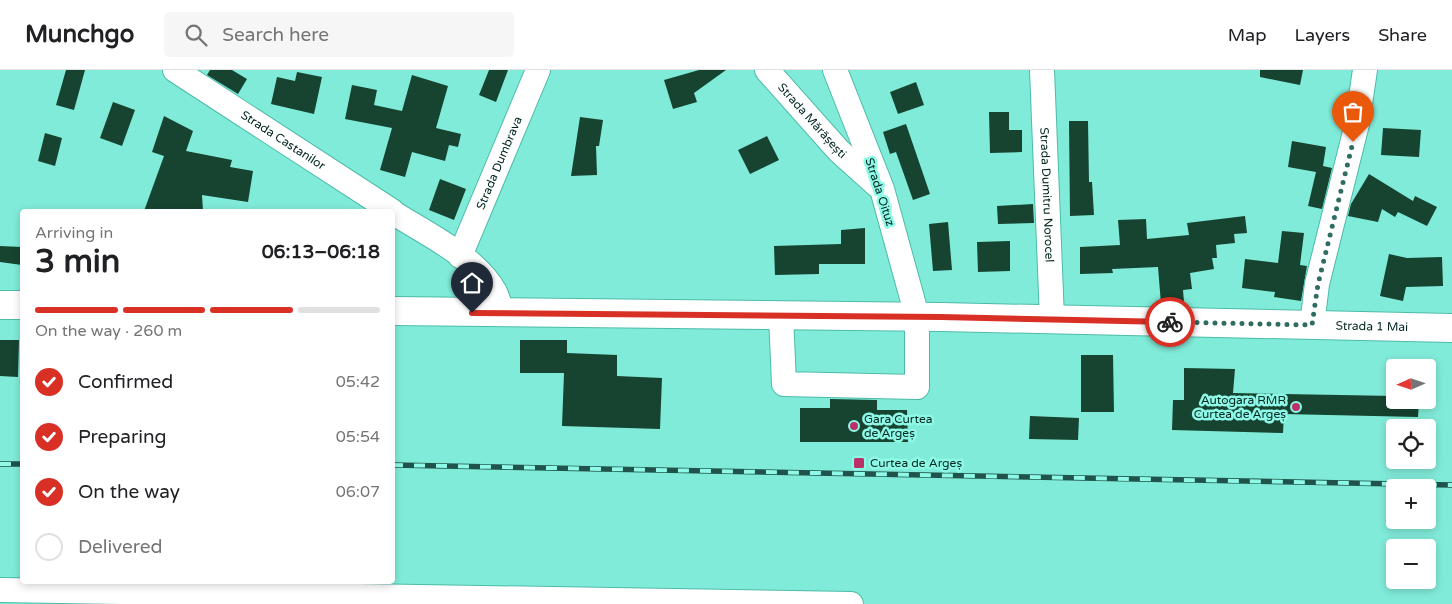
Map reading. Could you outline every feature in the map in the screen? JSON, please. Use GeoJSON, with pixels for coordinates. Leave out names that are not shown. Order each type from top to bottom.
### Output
{"type":"FeatureCollection","features":[{"type":"Feature","properties":{"kind":"main road"},"geometry":{"type":"LineString","coordinates":[[0,305],[20,305]]}},
{"type":"Feature","properties":{"kind":"main road","name":"Strada 1 Mai"},"geometry":{"type":"LineString","coordinates":[[395,311],[916,316],[1452,328]]}},
{"type":"Feature","properties":{"kind":"street","name":"Strada Castanilor"},"geometry":{"type":"LineString","coordinates":[[175,70],[387,209]]}},
{"type":"Feature","properties":{"kind":"street","name":"Strada Dumbrava"},"geometry":{"type":"LineString","coordinates":[[460,256],[538,70]]}},
{"type":"Feature","properties":{"kind":"street","name":"Strada Mărășești"},"geometry":{"type":"LineString","coordinates":[[767,70],[839,151],[882,189]]}},
{"type":"Feature","properties":{"kind":"street","name":"Strada Oituz"},"geometry":{"type":"LineString","coordinates":[[781,315],[784,384],[917,386],[916,316],[882,189],[835,70]]}},
{"type":"Feature","properties":{"kind":"street","name":"Strada Dumitru Norocel"},"geometry":{"type":"LineString","coordinates":[[1042,70],[1052,319]]}},
{"type":"Feature","properties":{"kind":"street"},"geometry":{"type":"LineString","coordinates":[[1312,325],[1318,284],[1357,124],[1365,70]]}},
{"type":"Feature","properties":{"kind":"street"},"geometry":{"type":"LineString","coordinates":[[839,151],[860,134]]}},
{"type":"Feature","properties":{"kind":"street","name":"Strada Castanilor"},"geometry":{"type":"LineString","coordinates":[[395,214],[460,256],[486,278],[495,292],[502,313]]}},
{"type":"Feature","properties":{"kind":"street"},"geometry":{"type":"LineString","coordinates":[[0,590],[851,604]]}},
{"type":"Feature","properties":{"kind":"building"},"geometry":{"type":"Polygon","coordinates":[[[66,70],[85,70],[74,110],[56,105],[66,70]]]}},
{"type":"Feature","properties":{"kind":"building"},"geometry":{"type":"Polygon","coordinates":[[[210,70],[232,70],[247,79],[238,94],[207,75],[210,70]]]}},
{"type":"Feature","properties":{"kind":"building"},"geometry":{"type":"Polygon","coordinates":[[[489,70],[508,70],[496,102],[479,95],[489,70]]]}},
{"type":"Feature","properties":{"kind":"building"},"geometry":{"type":"Polygon","coordinates":[[[699,70],[726,70],[694,93],[697,102],[673,109],[664,80],[699,70]]]}},
{"type":"Feature","properties":{"kind":"building"},"geometry":{"type":"Polygon","coordinates":[[[1260,70],[1303,70],[1300,85],[1260,77],[1260,70]]]}},
{"type":"Feature","properties":{"kind":"building"},"geometry":{"type":"Polygon","coordinates":[[[297,72],[322,77],[314,114],[271,104],[277,77],[295,81],[297,72]]]}},
{"type":"Feature","properties":{"kind":"building"},"geometry":{"type":"Polygon","coordinates":[[[412,75],[448,86],[436,128],[461,134],[458,147],[449,145],[445,161],[412,152],[405,177],[380,170],[392,128],[345,119],[352,85],[377,90],[374,105],[402,111],[412,75]]]}},
{"type":"Feature","properties":{"kind":"building"},"geometry":{"type":"Polygon","coordinates":[[[916,82],[924,105],[898,114],[890,92],[916,82]]]}},
{"type":"Feature","properties":{"kind":"building"},"geometry":{"type":"Polygon","coordinates":[[[113,102],[135,110],[122,146],[100,138],[113,102]]]}},
{"type":"Feature","properties":{"kind":"building"},"geometry":{"type":"Polygon","coordinates":[[[989,112],[1009,112],[1009,130],[1022,130],[1022,152],[990,153],[989,112]]]}},
{"type":"Feature","properties":{"kind":"building"},"geometry":{"type":"Polygon","coordinates":[[[164,116],[193,131],[186,151],[232,160],[230,167],[253,171],[248,202],[202,195],[203,209],[145,209],[164,156],[152,152],[164,116]]]}},
{"type":"Feature","properties":{"kind":"building"},"geometry":{"type":"Polygon","coordinates":[[[580,117],[603,120],[599,146],[596,146],[597,175],[571,176],[580,117]]]}},
{"type":"Feature","properties":{"kind":"building"},"geometry":{"type":"Polygon","coordinates":[[[1069,121],[1088,121],[1089,182],[1092,182],[1094,215],[1070,216],[1069,121]]]}},
{"type":"Feature","properties":{"kind":"building"},"geometry":{"type":"Polygon","coordinates":[[[906,124],[930,194],[913,200],[896,152],[890,154],[883,132],[906,124]]]}},
{"type":"Feature","properties":{"kind":"building"},"geometry":{"type":"Polygon","coordinates":[[[1383,128],[1421,130],[1419,157],[1381,155],[1383,128]]]}},
{"type":"Feature","properties":{"kind":"building"},"geometry":{"type":"Polygon","coordinates":[[[45,133],[62,138],[55,166],[38,161],[45,133]]]}},
{"type":"Feature","properties":{"kind":"building"},"geometry":{"type":"Polygon","coordinates":[[[767,136],[779,160],[750,174],[738,150],[767,136]]]}},
{"type":"Feature","properties":{"kind":"building"},"geometry":{"type":"Polygon","coordinates":[[[1292,141],[1326,147],[1323,166],[1332,168],[1322,209],[1308,206],[1316,172],[1288,167],[1292,141]]]}},
{"type":"Feature","properties":{"kind":"building"},"geometry":{"type":"Polygon","coordinates":[[[1369,174],[1413,201],[1415,196],[1437,207],[1427,226],[1398,212],[1395,217],[1382,209],[1378,222],[1348,216],[1351,204],[1369,174]]]}},
{"type":"Feature","properties":{"kind":"building"},"geometry":{"type":"Polygon","coordinates":[[[440,179],[466,189],[454,220],[429,210],[440,179]]]}},
{"type":"Feature","properties":{"kind":"building"},"geometry":{"type":"Polygon","coordinates":[[[1033,204],[1034,223],[998,224],[997,206],[1033,204]]]}},
{"type":"Feature","properties":{"kind":"building"},"geometry":{"type":"Polygon","coordinates":[[[1245,216],[1247,233],[1234,234],[1235,243],[1216,245],[1217,258],[1212,258],[1214,269],[1190,273],[1192,289],[1183,290],[1184,302],[1161,304],[1158,267],[1112,269],[1113,273],[1080,274],[1080,247],[1120,245],[1118,220],[1146,219],[1147,239],[1189,235],[1187,223],[1245,216]]]}},
{"type":"Feature","properties":{"kind":"building"},"geometry":{"type":"Polygon","coordinates":[[[948,222],[952,270],[933,271],[929,224],[948,222]]]}},
{"type":"Feature","properties":{"kind":"building"},"geometry":{"type":"Polygon","coordinates":[[[865,228],[865,264],[819,264],[819,274],[775,275],[774,246],[841,244],[841,230],[865,228]]]}},
{"type":"Feature","properties":{"kind":"building"},"geometry":{"type":"Polygon","coordinates":[[[1282,231],[1304,233],[1300,265],[1307,266],[1301,301],[1274,297],[1275,292],[1242,288],[1245,259],[1278,263],[1282,231]]]}},
{"type":"Feature","properties":{"kind":"building"},"geometry":{"type":"Polygon","coordinates":[[[1010,241],[1010,271],[978,272],[977,242],[1010,241]]]}},
{"type":"Feature","properties":{"kind":"building"},"geometry":{"type":"Polygon","coordinates":[[[0,246],[20,247],[20,265],[0,262],[0,246]]]}},
{"type":"Feature","properties":{"kind":"building"},"geometry":{"type":"Polygon","coordinates":[[[1389,254],[1407,258],[1442,257],[1443,286],[1406,287],[1403,301],[1380,296],[1389,254]]]}},
{"type":"Feature","properties":{"kind":"building"},"geometry":{"type":"Polygon","coordinates":[[[0,340],[19,340],[18,377],[0,376],[0,340]]]}},
{"type":"Feature","properties":{"kind":"building"},"geometry":{"type":"Polygon","coordinates":[[[520,340],[567,340],[567,353],[617,355],[617,376],[662,378],[660,429],[562,426],[564,373],[520,373],[520,340]]]}},
{"type":"Feature","properties":{"kind":"building"},"geometry":{"type":"Polygon","coordinates":[[[1081,355],[1113,355],[1114,412],[1081,412],[1081,355]]]}},
{"type":"Feature","properties":{"kind":"building","name":"Autogara RMR Curtea de Argeș"},"geometry":{"type":"Polygon","coordinates":[[[1184,368],[1235,369],[1233,393],[1386,396],[1386,409],[1418,409],[1418,417],[1284,414],[1283,433],[1172,430],[1173,400],[1184,400],[1184,368]]]}},
{"type":"Feature","properties":{"kind":"building","name":"Gara Curtea de Argeș"},"geometry":{"type":"Polygon","coordinates":[[[830,399],[877,400],[877,410],[907,410],[908,442],[800,442],[800,408],[830,408],[830,399]]]}},
{"type":"Feature","properties":{"kind":"building"},"geometry":{"type":"Polygon","coordinates":[[[1030,416],[1079,418],[1078,440],[1029,439],[1030,416]]]}},
{"type":"Feature","properties":{"kind":"railway"},"geometry":{"type":"LineString","coordinates":[[0,464],[20,464]]}},
{"type":"Feature","properties":{"kind":"railway"},"geometry":{"type":"LineString","coordinates":[[395,465],[1452,485]]}},
{"type":"Feature","properties":{"kind":"way so far"},"geometry":{"type":"LineString","coordinates":[[1170,322],[1312,325],[1318,284],[1353,142]]}},
{"type":"Feature","properties":{"kind":"place","name":"Autogara RMR Curtea de Argeș"},"geometry":{"type":"Point","coordinates":[1296,407]}},
{"type":"Feature","properties":{"kind":"place","name":"Gara Curtea de Argeș"},"geometry":{"type":"Point","coordinates":[854,426]}},
{"type":"Feature","properties":{"kind":"place","name":"Curtea de Argeș"},"geometry":{"type":"Point","coordinates":[859,463]}},
{"type":"Feature","properties":{"kind":"route"},"geometry":{"type":"LineString","coordinates":[[472,313],[941,317],[1170,322]]}}]}
